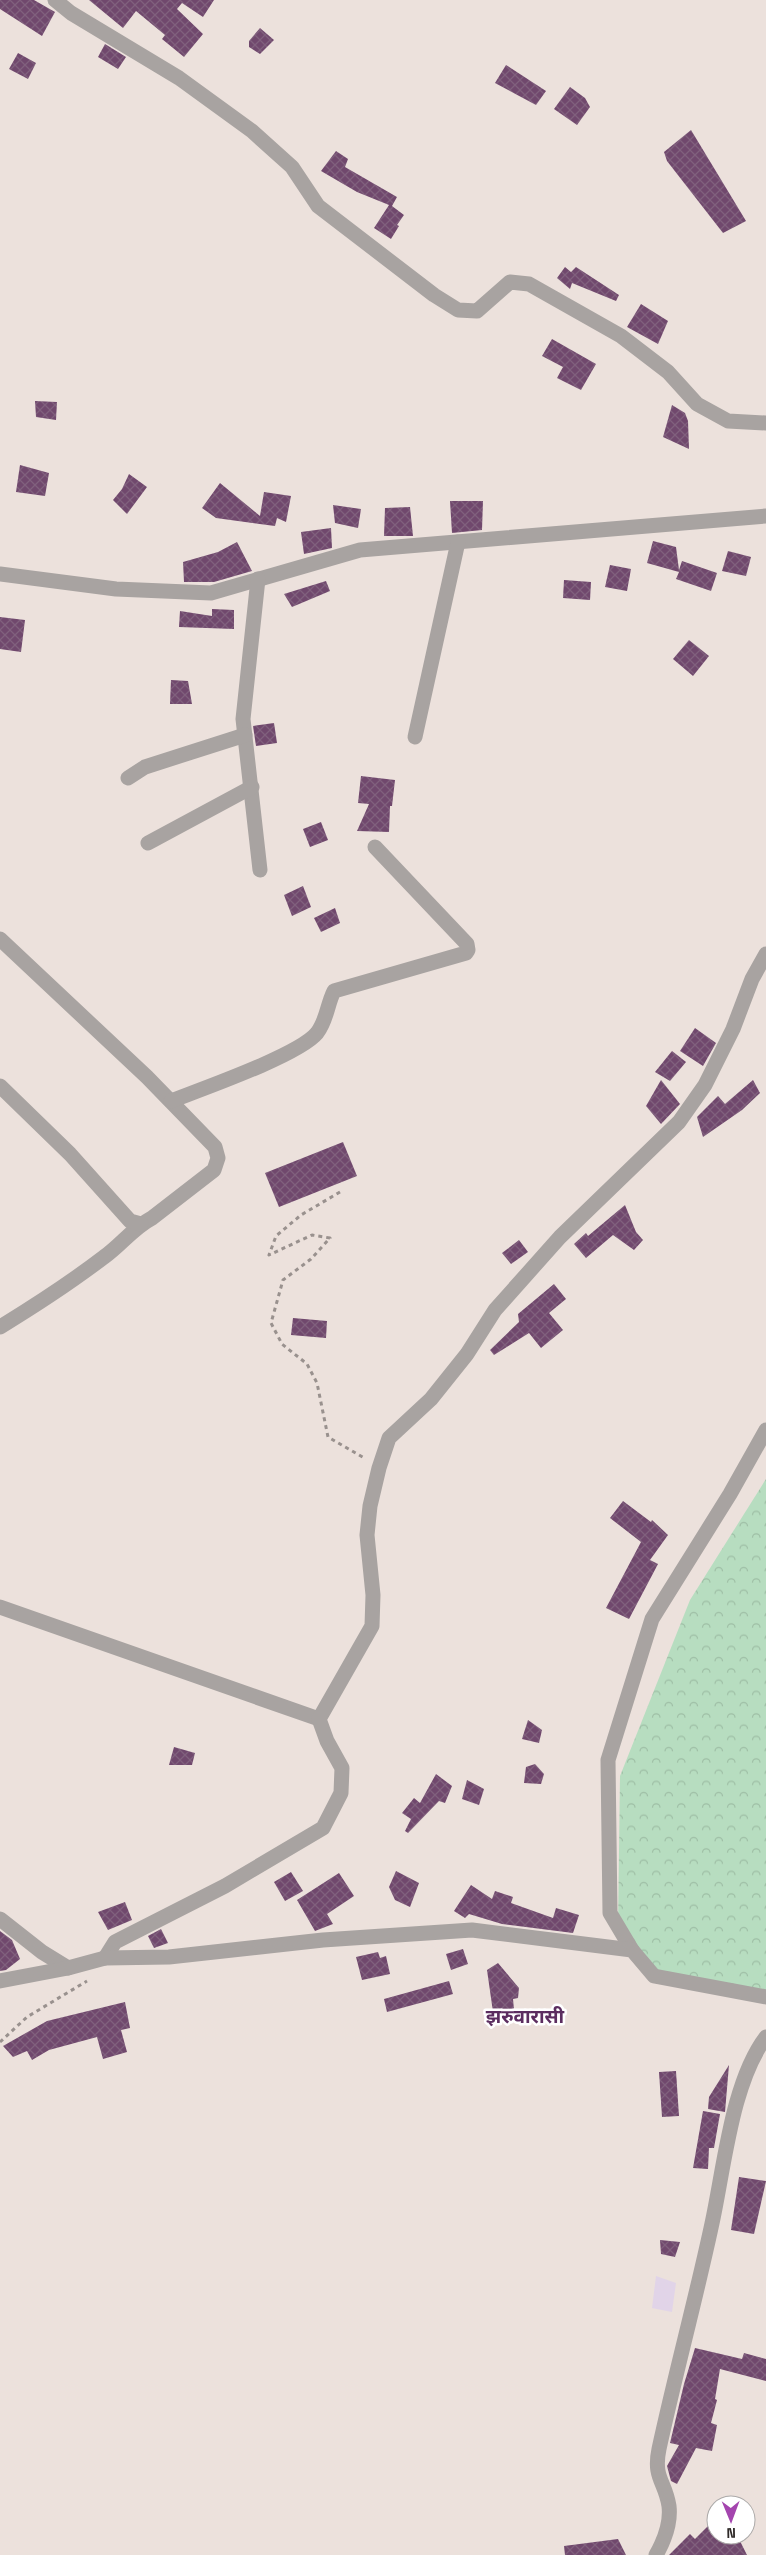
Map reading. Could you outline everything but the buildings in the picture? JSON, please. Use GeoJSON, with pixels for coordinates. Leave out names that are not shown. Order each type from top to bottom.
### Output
{"type":"FeatureCollection","features":[{"type":"Feature","properties":{"kind":"street"},"geometry":{"type":"LineString","coordinates":[[55,0],[78,17],[179,78],[252,131],[292,168],[318,206],[434,295],[458,310],[477,311],[510,282],[529,284],[621,336],[668,372],[697,404],[728,421],[766,423]]}},
{"type":"Feature","properties":{"kind":"street"},"geometry":{"type":"LineString","coordinates":[[0,574],[116,589],[211,593],[360,550],[766,516]]}},
{"type":"Feature","properties":{"kind":"street"},"geometry":{"type":"LineString","coordinates":[[415,737],[458,542]]}},
{"type":"Feature","properties":{"kind":"street"},"geometry":{"type":"LineString","coordinates":[[258,579],[243,720],[260,870]]}},
{"type":"Feature","properties":{"kind":"street"},"geometry":{"type":"LineString","coordinates":[[128,778],[153,764],[245,735]]}},
{"type":"Feature","properties":{"kind":"street"},"geometry":{"type":"LineString","coordinates":[[148,843],[252,787]]}},
{"type":"Feature","properties":{"kind":"street"},"geometry":{"type":"LineString","coordinates":[[171,1101],[296,1049],[316,1034],[327,1017],[334,991],[466,953],[468,950],[467,944],[375,847]]}},
{"type":"Feature","properties":{"kind":"street"},"geometry":{"type":"LineString","coordinates":[[0,939],[171,1101],[215,1147],[218,1158],[214,1170],[152,1218],[141,1224],[109,1253],[69,1284],[0,1327]]}},
{"type":"Feature","properties":{"kind":"street"},"geometry":{"type":"LineString","coordinates":[[105,1958],[115,1942],[225,1886],[322,1828],[341,1793],[342,1768],[327,1741],[319,1719],[372,1626],[373,1595],[367,1535],[370,1506],[388,1438],[431,1399],[467,1354],[495,1310],[560,1237],[679,1122],[705,1085],[733,1029],[752,979],[766,954]]}},
{"type":"Feature","properties":{"kind":"street"},"geometry":{"type":"LineString","coordinates":[[0,1086],[70,1154],[130,1221],[141,1224]]}},
{"type":"Feature","properties":{"kind":"street"},"geometry":{"type":"LineString","coordinates":[[766,1430],[730,1494],[652,1618],[608,1760],[610,1913],[632,1950],[654,1976],[766,1997]]}},
{"type":"Feature","properties":{"kind":"street"},"geometry":{"type":"LineString","coordinates":[[0,1607],[319,1719]]}},
{"type":"Feature","properties":{"kind":"street"},"geometry":{"type":"LineString","coordinates":[[0,1919],[68,1968]]}},
{"type":"Feature","properties":{"kind":"street"},"geometry":{"type":"LineString","coordinates":[[0,1981],[68,1968],[105,1958],[169,1957],[323,1940],[472,1930],[632,1950]]}},
{"type":"Feature","properties":{"kind":"street"},"geometry":{"type":"LineString","coordinates":[[656,2555],[669,2521],[669,2505],[656,2466],[661,2442],[711,2230],[739,2099],[753,2054],[766,2037]]}},
{"type":"Feature","properties":{"kind":"path"},"geometry":{"type":"LineString","coordinates":[[340,1192],[301,1215],[276,1236],[269,1255],[312,1235],[330,1238],[311,1258],[283,1280],[271,1323],[282,1344],[307,1364],[317,1383],[328,1437],[379,1468]]}},
{"type":"Feature","properties":{"kind":"path"},"geometry":{"type":"LineString","coordinates":[[0,2042],[27,2017],[87,1980],[105,1958]]}},
{"type":"Feature","properties":{"kind":"shaded area"},"geometry":{"type":"Polygon","coordinates":[[[656,2276],[676,2283],[672,2312],[652,2308],[656,2276]]]}},
{"type":"Feature","properties":{"kind":"green space"},"geometry":{"type":"Polygon","coordinates":[[[766,1479],[766,1999],[660,1976],[618,1927],[620,1776],[690,1600],[766,1479]]]}},
{"type":"Feature","properties":{"kind":"district","name":"झरुवारासी"},"geometry":{"type":"Point","coordinates":[525,2016]}}]}
